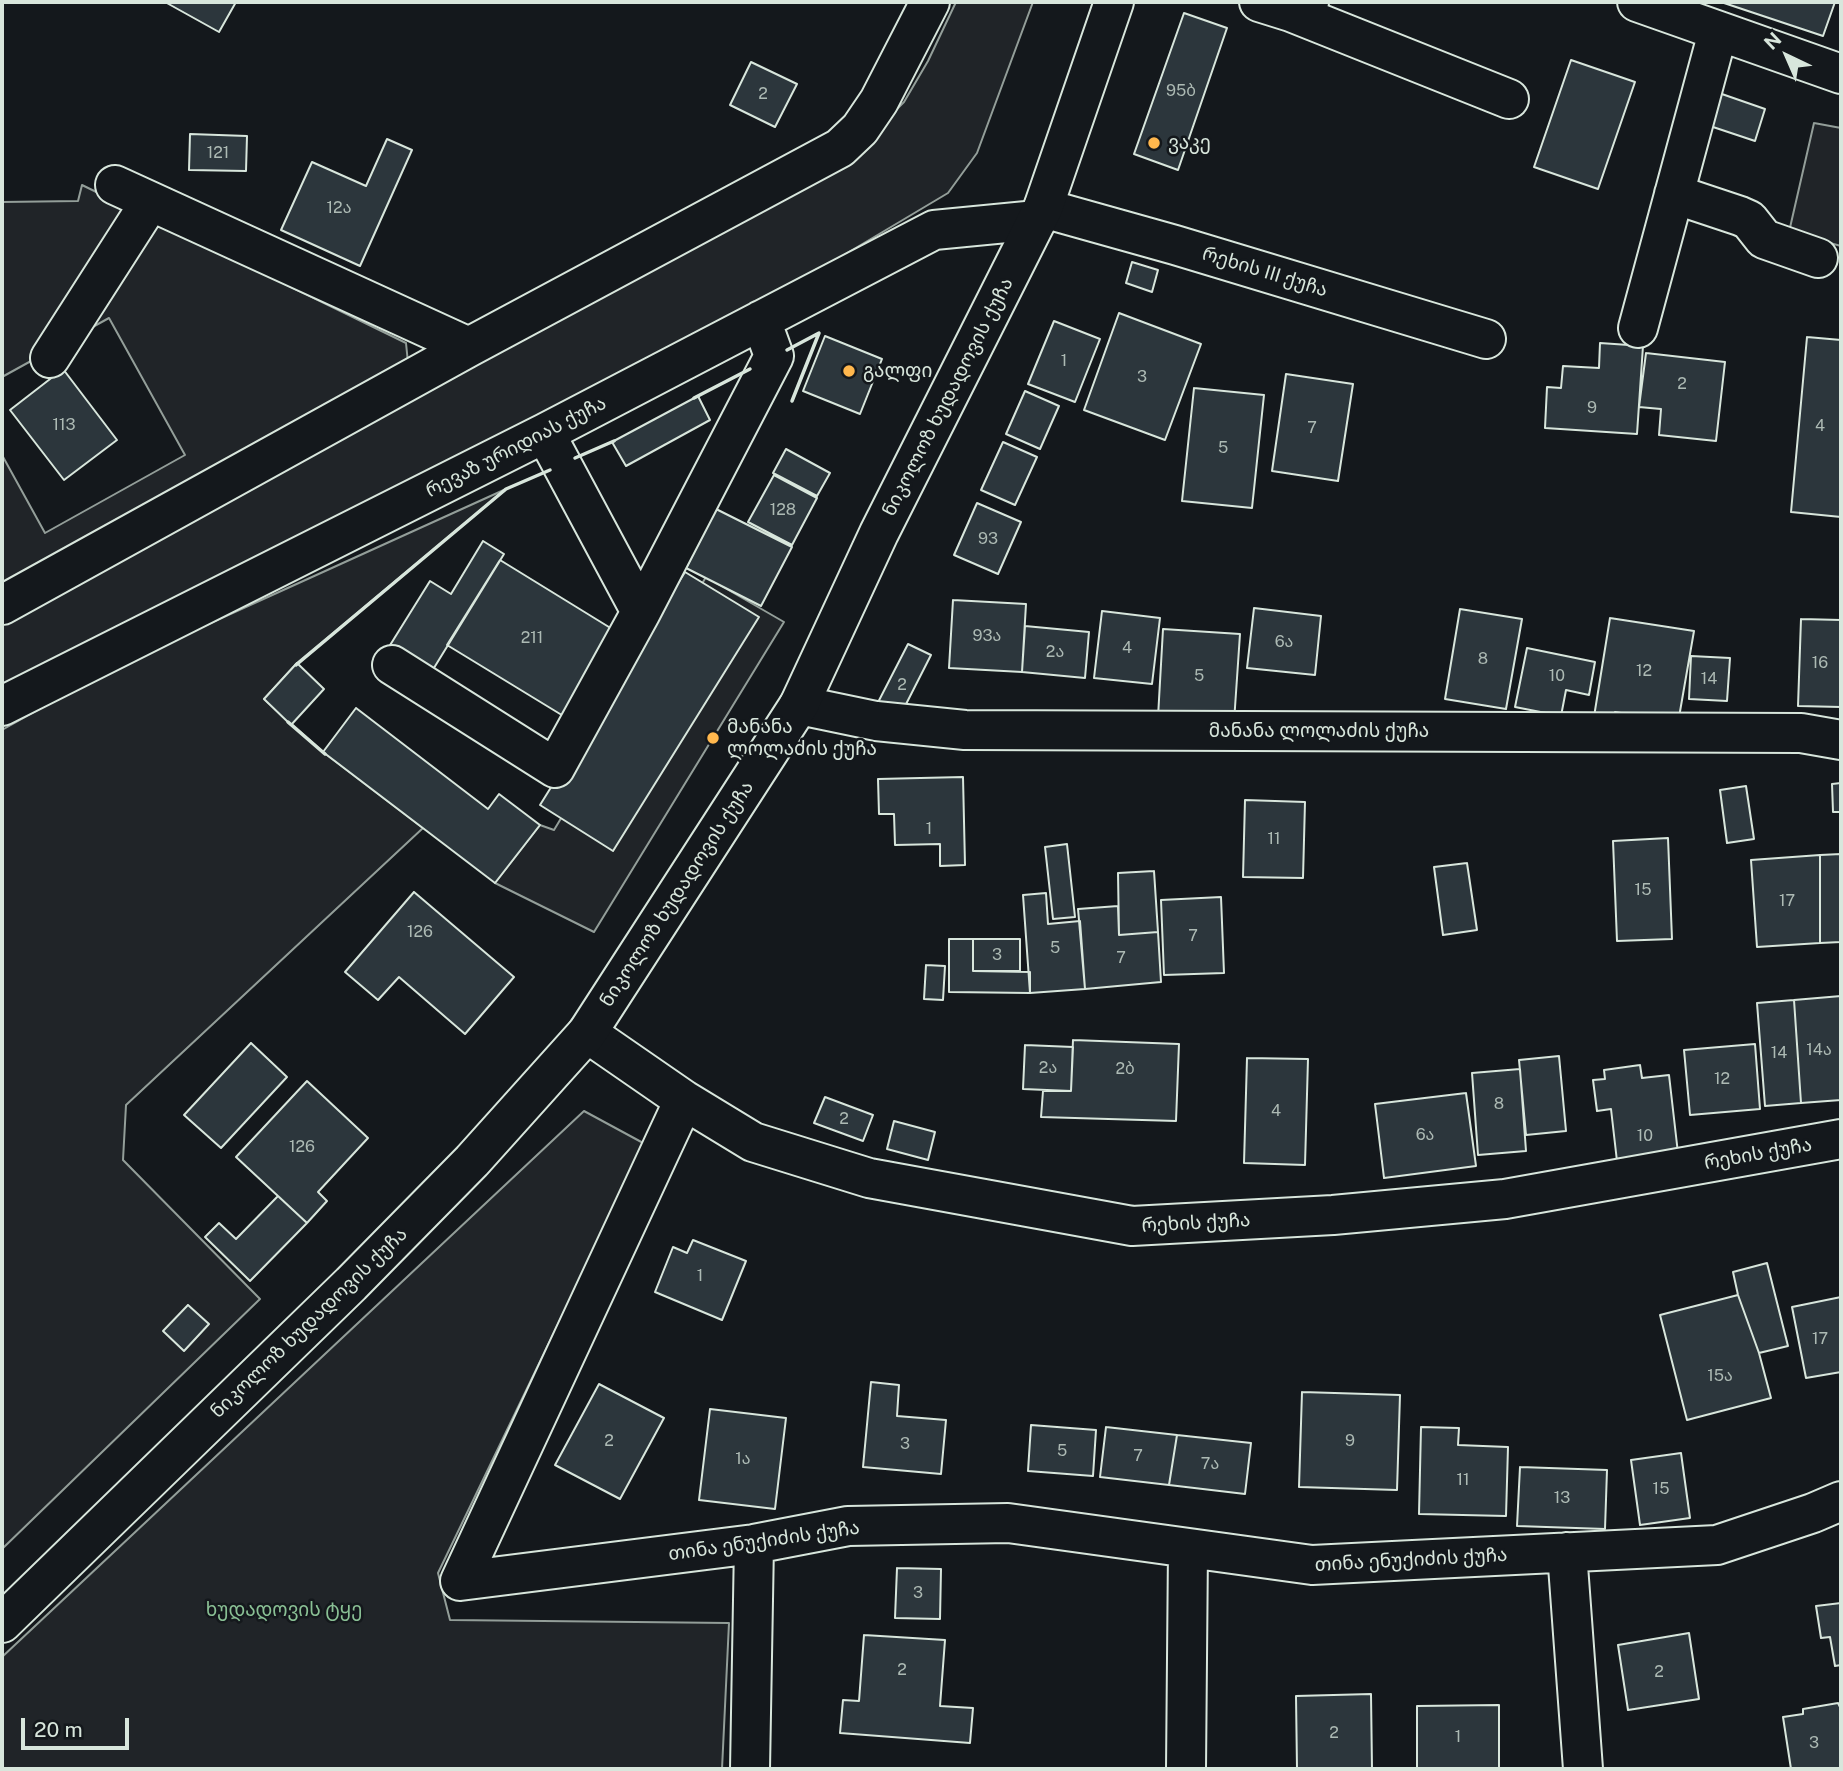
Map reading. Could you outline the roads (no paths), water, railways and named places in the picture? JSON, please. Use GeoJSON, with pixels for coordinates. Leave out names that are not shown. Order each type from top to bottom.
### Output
{"type":"FeatureCollection","features":[{"type":"Feature","properties":{"kind":"street"},"geometry":{"type":"LineString","coordinates":[[2,605],[469,347],[840,148],[860,129],[879,101],[930,2]]}},
{"type":"Feature","properties":{"kind":"street","name":"ნიკოლოზ ხუდადოვის ქუჩა"},"geometry":{"type":"LineString","coordinates":[[2,1623],[351,1284],[472,1161],[587,1033],[799,705],[879,533],[1040,214],[1114,2]]}},
{"type":"Feature","properties":{"kind":"street"},"geometry":{"type":"LineString","coordinates":[[1637,2],[1841,74]]}},
{"type":"Feature","properties":{"kind":"street"},"geometry":{"type":"LineString","coordinates":[[1286,5],[1509,99]]}},
{"type":"Feature","properties":{"kind":"street"},"geometry":{"type":"LineString","coordinates":[[1639,328],[1718,32]]}},
{"type":"Feature","properties":{"kind":"street"},"geometry":{"type":"LineString","coordinates":[[115,185],[469,347]]}},
{"type":"Feature","properties":{"kind":"street"},"geometry":{"type":"LineString","coordinates":[[1674,194],[1740,216],[1749,220],[1764,239],[1818,258]]}},
{"type":"Feature","properties":{"kind":"street"},"geometry":{"type":"LineString","coordinates":[[50,358],[150,202]]}},
{"type":"Feature","properties":{"kind":"street","name":"რევაზ ურიდიას ქუჩა"},"geometry":{"type":"LineString","coordinates":[[2,706],[545,433],[934,230],[1040,214]]}},
{"type":"Feature","properties":{"kind":"street","name":"რეხის III ქუჩა"},"geometry":{"type":"LineString","coordinates":[[1040,214],[1175,245],[1486,339]]}},
{"type":"Feature","properties":{"kind":"street"},"geometry":{"type":"LineString","coordinates":[[392,665],[555,768],[641,612],[774,356],[761,320]]}},
{"type":"Feature","properties":{"kind":"street"},"geometry":{"type":"LineString","coordinates":[[545,433],[641,612]]}},
{"type":"Feature","properties":{"kind":"street","name":"მანანა ლოლაძის ქუჩა"},"geometry":{"type":"LineString","coordinates":[[799,705],[876,721],[965,730],[1787,733],[1841,740]]}},
{"type":"Feature","properties":{"kind":"street","name":"რეხის ქუჩა"},"geometry":{"type":"LineString","coordinates":[[587,1033],[684,1100],[753,1142],[869,1178],[1132,1226],[1333,1215],[1505,1199],[1841,1139]]}},
{"type":"Feature","properties":{"kind":"street","name":"თინა ენუქიძის ქუჩა"},"geometry":{"type":"LineString","coordinates":[[684,1100],[460,1581],[754,1544],[848,1526],[1008,1523],[1312,1566],[1717,1545],[1841,1501]]}},
{"type":"Feature","properties":{"kind":"street"},"geometry":{"type":"LineString","coordinates":[[750,1769],[754,1544]]}},
{"type":"Feature","properties":{"kind":"street"},"geometry":{"type":"LineString","coordinates":[[1186,1769],[1188,1548]]}},
{"type":"Feature","properties":{"kind":"street"},"geometry":{"type":"LineString","coordinates":[[1567,1552],[1583,1769]]}},
{"type":"Feature","properties":{"kind":"place","name":"ვაკე"},"geometry":{"type":"Point","coordinates":[1154,143]}},
{"type":"Feature","properties":{"kind":"place","name":"გალფი"},"geometry":{"type":"Point","coordinates":[849,371]}},
{"type":"Feature","properties":{"kind":"place","name":"მანანა ლოლაძის ქუჩა"},"geometry":{"type":"Point","coordinates":[713,738]}},
{"type":"Feature","properties":{"kind":"park label","name":"ხუდადოვის ტყე"},"geometry":{"type":"Point","coordinates":[284,1610]}}]}
